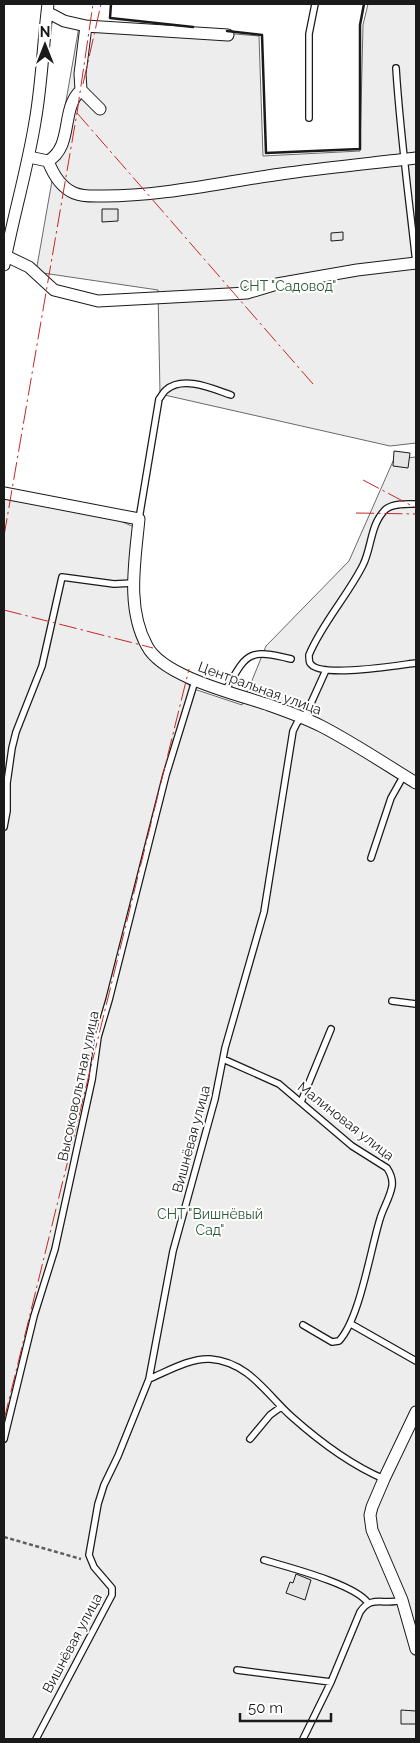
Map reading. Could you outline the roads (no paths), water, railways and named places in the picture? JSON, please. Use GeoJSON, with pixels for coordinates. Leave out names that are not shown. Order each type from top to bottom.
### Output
{"type":"FeatureCollection","features":[{"type":"Feature","properties":{"kind":"street"},"geometry":{"type":"LineString","coordinates":[[48,8],[64,21],[86,26],[228,35]]}},
{"type":"Feature","properties":{"kind":"street"},"geometry":{"type":"LineString","coordinates":[[48,8],[37,112],[29,157],[5,261],[29,267],[54,290],[98,301],[247,293],[277,284],[357,270],[416,263]]}},
{"type":"Feature","properties":{"kind":"street"},"geometry":{"type":"LineString","coordinates":[[86,26],[80,74],[82,90],[100,109]]}},
{"type":"Feature","properties":{"kind":"street"},"geometry":{"type":"LineString","coordinates":[[29,157],[48,161],[55,158],[63,144],[71,103],[82,90]]}},
{"type":"Feature","properties":{"kind":"street"},"geometry":{"type":"LineString","coordinates":[[48,161],[55,177],[74,193],[86,196],[119,196],[146,194],[290,172],[416,158]]}},
{"type":"Feature","properties":{"kind":"street"},"geometry":{"type":"LineString","coordinates":[[4,493],[139,520]]}},
{"type":"Feature","properties":{"kind":"street","name":"Центральная улица"},"geometry":{"type":"LineString","coordinates":[[139,520],[133,583],[136,616],[148,648],[155,657],[195,681],[271,705],[322,727],[354,744],[416,783]]}},
{"type":"Feature","properties":{"kind":"street"},"geometry":{"type":"LineString","coordinates":[[416,1415],[372,1507],[370,1524],[402,1600],[416,1649]]}},
{"type":"Feature","properties":{"kind":"lane"},"geometry":{"type":"LineString","coordinates":[[309,118],[309,34],[315,4]]}},
{"type":"Feature","properties":{"kind":"lane"},"geometry":{"type":"LineString","coordinates":[[396,68],[403,160],[407,173],[416,268]]}},
{"type":"Feature","properties":{"kind":"lane"},"geometry":{"type":"LineString","coordinates":[[139,520],[159,399],[166,390],[173,386],[188,384],[200,384],[231,394]]}},
{"type":"Feature","properties":{"kind":"lane"},"geometry":{"type":"LineString","coordinates":[[416,504],[388,507],[382,514],[374,528],[363,564],[311,650],[309,660],[312,665],[326,670],[367,669],[416,663]]}},
{"type":"Feature","properties":{"kind":"lane"},"geometry":{"type":"LineString","coordinates":[[4,827],[12,748],[16,732],[42,666],[62,577],[114,584],[133,583]]}},
{"type":"Feature","properties":{"kind":"lane"},"geometry":{"type":"LineString","coordinates":[[225,691],[242,662],[248,656],[261,653],[291,659]]}},
{"type":"Feature","properties":{"kind":"lane","name":"Вишнёвая улица"},"geometry":{"type":"LineString","coordinates":[[36,1739],[112,1595],[110,1585],[94,1567],[90,1559],[89,1548],[104,1485],[118,1456],[149,1379],[173,1252],[216,1099],[223,1059],[264,912],[290,742],[295,726],[307,712],[326,670]]}},
{"type":"Feature","properties":{"kind":"lane","name":"Высоковольтная улица"},"geometry":{"type":"LineString","coordinates":[[4,1439],[34,1316],[55,1249],[92,1080],[98,1037],[166,775],[195,681]]}},
{"type":"Feature","properties":{"kind":"lane"},"geometry":{"type":"LineString","coordinates":[[371,858],[392,798],[404,775]]}},
{"type":"Feature","properties":{"kind":"lane"},"geometry":{"type":"LineString","coordinates":[[392,1001],[416,1004]]}},
{"type":"Feature","properties":{"kind":"lane"},"geometry":{"type":"LineString","coordinates":[[301,1102],[331,1029]]}},
{"type":"Feature","properties":{"kind":"lane","name":"Малиновая улица"},"geometry":{"type":"LineString","coordinates":[[223,1059],[272,1080],[352,1146],[387,1168],[391,1174],[390,1193],[380,1218],[351,1324],[339,1341],[332,1342],[303,1325]]}},
{"type":"Feature","properties":{"kind":"lane"},"geometry":{"type":"LineString","coordinates":[[351,1324],[416,1361]]}},
{"type":"Feature","properties":{"kind":"lane"},"geometry":{"type":"LineString","coordinates":[[149,1379],[199,1359],[219,1360],[232,1365],[252,1377],[267,1390],[293,1418],[336,1450],[384,1479]]}},
{"type":"Feature","properties":{"kind":"lane"},"geometry":{"type":"LineString","coordinates":[[250,1439],[270,1415],[281,1407]]}},
{"type":"Feature","properties":{"kind":"lane"},"geometry":{"type":"LineString","coordinates":[[264,1560],[319,1577],[362,1595],[368,1603]]}},
{"type":"Feature","properties":{"kind":"lane"},"geometry":{"type":"LineString","coordinates":[[303,1739],[331,1682],[360,1612],[368,1603],[392,1603],[402,1600]]}},
{"type":"Feature","properties":{"kind":"lane"},"geometry":{"type":"LineString","coordinates":[[237,1670],[331,1682]]}},
{"type":"Feature","properties":{"kind":"park label","name":"СНТ \"Садовод\""},"geometry":{"type":"Point","coordinates":[288,286]}},
{"type":"Feature","properties":{"kind":"park label","name":"СНТ \"Вишнёвый Сад\""},"geometry":{"type":"Point","coordinates":[210,1222]}}]}
